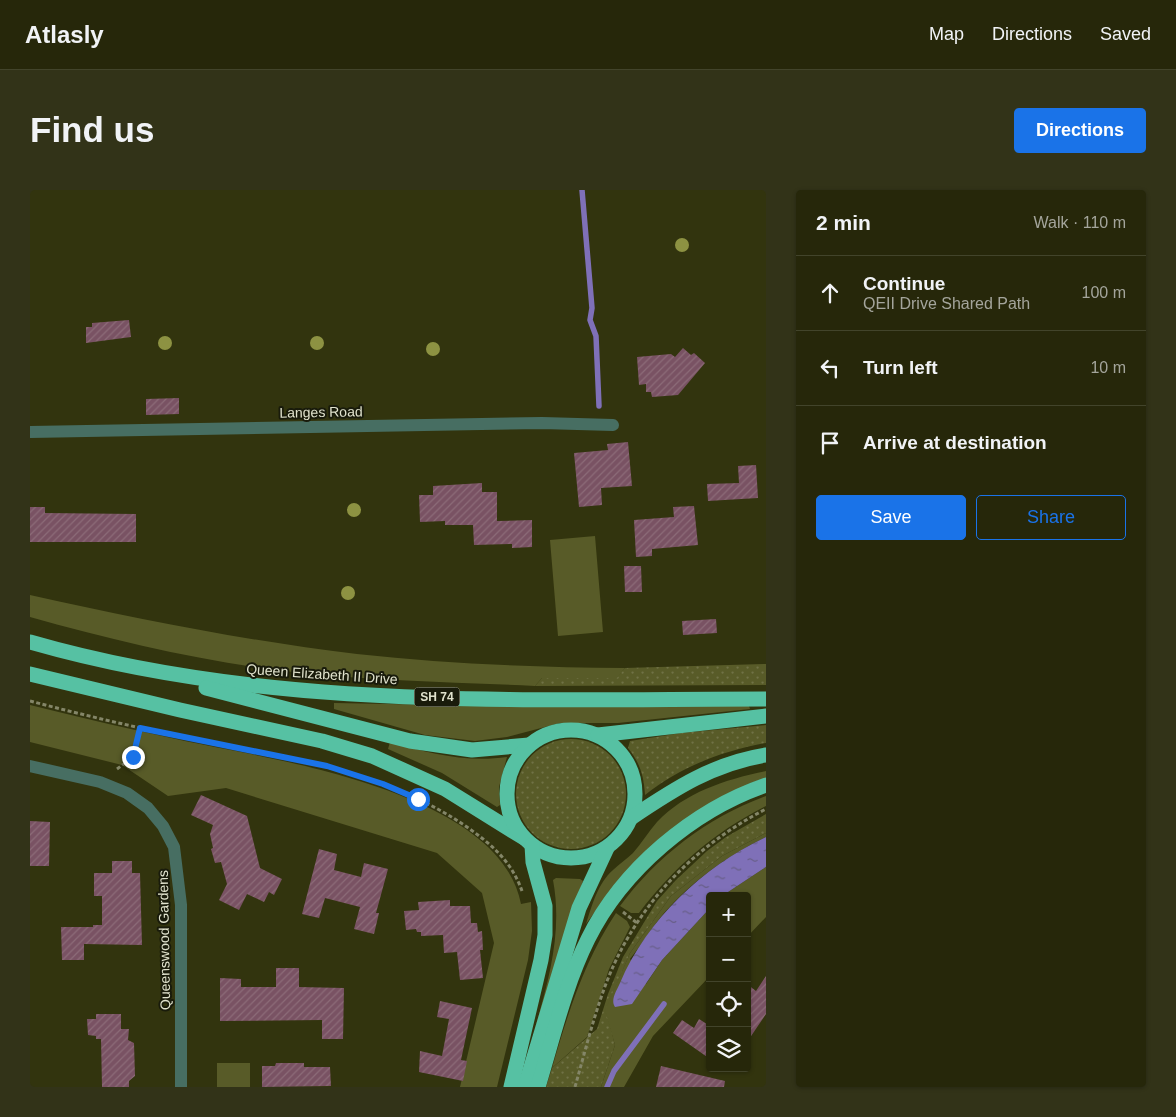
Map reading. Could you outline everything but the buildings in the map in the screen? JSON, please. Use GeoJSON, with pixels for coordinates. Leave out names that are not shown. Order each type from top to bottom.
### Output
{"type":"FeatureCollection","features":[{"type":"Feature","properties":{"kind":"highway","name":"Queen Elizabeth II Drive"},"geometry":{"type":"LineString","coordinates":[[30,642],[110,664],[278,690],[354,695],[516,698],[766,699]]}},
{"type":"Feature","properties":{"kind":"highway","name":"SH 74"},"geometry":{"type":"LineString","coordinates":[[110,664],[410,741],[472,750],[529,745]]}},
{"type":"Feature","properties":{"kind":"highway","name":"SH 74"},"geometry":{"type":"LineString","coordinates":[[30,674],[322,741],[372,756],[446,789],[528,841],[556,856],[569,858],[589,855],[607,848],[625,829],[631,818],[636,790],[631,770],[620,752],[598,735]]}},
{"type":"Feature","properties":{"kind":"highway","name":"SH 74"},"geometry":{"type":"LineString","coordinates":[[528,841],[510,812],[507,798],[512,769],[529,745],[541,737],[570,729],[598,735],[766,716]]}},
{"type":"Feature","properties":{"kind":"highway","name":"SH 74"},"geometry":{"type":"LineString","coordinates":[[631,818],[691,779],[708,771],[766,755]]}},
{"type":"Feature","properties":{"kind":"highway"},"geometry":{"type":"LineString","coordinates":[[538,1087],[571,979],[588,938],[610,903],[638,870],[668,842],[709,813],[766,785]]}},
{"type":"Feature","properties":{"kind":"highway"},"geometry":{"type":"LineString","coordinates":[[512,1087],[545,935],[545,906],[528,841]]}},
{"type":"Feature","properties":{"kind":"highway"},"geometry":{"type":"LineString","coordinates":[[525,1087],[580,908],[607,848]]}},
{"type":"Feature","properties":{"kind":"street","name":"Langes Road"},"geometry":{"type":"LineString","coordinates":[[30,432],[542,424],[613,425]]}},
{"type":"Feature","properties":{"kind":"street","name":"Queenswood Gardens"},"geometry":{"type":"LineString","coordinates":[[30,766],[100,782],[127,793],[148,808],[163,826],[174,847],[181,905],[181,1087]]}},
{"type":"Feature","properties":{"kind":"path"},"geometry":{"type":"LineString","coordinates":[[30,700],[140,728],[327,766],[398,790],[447,814],[497,850],[515,873],[525,900]]}},
{"type":"Feature","properties":{"kind":"path"},"geometry":{"type":"LineString","coordinates":[[117,769],[133,757],[140,728]]}},
{"type":"Feature","properties":{"kind":"path"},"geometry":{"type":"LineString","coordinates":[[575,1087],[603,992],[621,952],[637,923],[658,893],[689,860],[729,830],[766,809]]}},
{"type":"Feature","properties":{"kind":"green space"},"geometry":{"type":"Polygon","coordinates":[[[595,536],[603,632],[558,636],[550,540],[595,536]]]}},
{"type":"Feature","properties":{"kind":"green space"},"geometry":{"type":"Polygon","coordinates":[[[30,595],[193,629],[316,649],[424,660],[558,667],[625,668],[617,678],[542,678],[535,686],[383,679],[260,668],[160,650],[30,617],[30,595]]]}},
{"type":"Feature","properties":{"kind":"green space"},"geometry":{"type":"Polygon","coordinates":[[[766,664],[766,685],[535,686],[542,678],[616,678],[625,668],[766,664]]]}},
{"type":"Feature","properties":{"kind":"green space"},"geometry":{"type":"Polygon","coordinates":[[[334,703],[498,706],[749,706],[750,709],[618,723],[560,723],[507,737],[475,741],[425,735],[334,709],[334,703]]]}},
{"type":"Feature","properties":{"kind":"green space"},"geometry":{"type":"Polygon","coordinates":[[[30,705],[146,733],[326,771],[380,788],[430,808],[473,834],[504,866],[521,904],[531,902],[532,931],[528,960],[497,1087],[460,1087],[494,943],[482,893],[437,853],[226,788],[168,796],[122,765],[30,742],[30,705]]]}},
{"type":"Feature","properties":{"kind":"green space"},"geometry":{"type":"Polygon","coordinates":[[[766,725],[766,743],[733,751],[687,768],[645,795],[641,770],[628,748],[630,741],[681,733],[766,725]]]}},
{"type":"Feature","properties":{"kind":"green space"},"geometry":{"type":"Polygon","coordinates":[[[571,739],[592,743],[610,755],[622,773],[626,794],[622,815],[610,833],[592,845],[571,849],[550,845],[532,833],[520,815],[516,794],[520,773],[532,755],[550,743],[571,739]]]}},
{"type":"Feature","properties":{"kind":"green space"},"geometry":{"type":"Polygon","coordinates":[[[390,742],[462,758],[492,759],[507,757],[499,787],[500,805],[497,807],[442,773],[388,749],[390,742]]]}},
{"type":"Feature","properties":{"kind":"green space"},"geometry":{"type":"Polygon","coordinates":[[[766,771],[766,778],[748,784],[600,905],[586,924],[603,881],[633,853],[657,822],[668,812],[680,802],[707,788],[736,778],[766,771]]]}},
{"type":"Feature","properties":{"kind":"green space"},"geometry":{"type":"Polygon","coordinates":[[[766,796],[766,806],[729,827],[696,852],[666,881],[639,913],[631,913],[620,906],[650,871],[685,840],[724,815],[766,796]]]}},
{"type":"Feature","properties":{"kind":"green space"},"geometry":{"type":"Polygon","coordinates":[[[766,814],[766,833],[722,856],[671,896],[630,953],[606,1010],[615,1045],[601,1087],[546,1087],[552,1068],[597,1029],[608,994],[623,957],[657,901],[707,851],[726,837],[766,814]]]}},
{"type":"Feature","properties":{"kind":"green space"},"geometry":{"type":"Polygon","coordinates":[[[766,833],[766,837],[724,861],[686,890],[660,918],[630,959],[646,984],[662,960],[706,912],[706,980],[653,1036],[624,1087],[601,1087],[615,1045],[605,1010],[630,953],[671,896],[722,856],[766,833]]]}},
{"type":"Feature","properties":{"kind":"green space"},"geometry":{"type":"Polygon","coordinates":[[[766,867],[766,917],[751,933],[751,892],[728,892],[766,867]]]}},
{"type":"Feature","properties":{"kind":"green space"},"geometry":{"type":"Polygon","coordinates":[[[556,878],[580,879],[583,881],[534,1032],[549,976],[555,938],[556,900],[553,880],[556,878]]]}},
{"type":"Feature","properties":{"kind":"green space"},"geometry":{"type":"Polygon","coordinates":[[[616,913],[627,921],[630,927],[609,969],[587,1037],[552,1068],[578,988],[595,950],[616,913]]]}},
{"type":"Feature","properties":{"kind":"green space"},"geometry":{"type":"Polygon","coordinates":[[[217,1063],[250,1063],[250,1087],[217,1087],[217,1063]]]}},
{"type":"Feature","properties":{"kind":"water"},"geometry":{"type":"Polygon","coordinates":[[[766,837],[766,867],[728,892],[706,892],[706,912],[662,960],[632,1004],[615,1007],[614,995],[631,960],[645,937],[662,916],[700,879],[743,849],[766,837]]]}},
{"type":"Feature","properties":{"kind":"waterway"},"geometry":{"type":"LineString","coordinates":[[582,190],[592,308],[590,320],[596,336],[599,406]]}},
{"type":"Feature","properties":{"kind":"waterway"},"geometry":{"type":"LineString","coordinates":[[607,1087],[614,1071],[664,1004]]}},
{"type":"Feature","properties":{"kind":"route"},"geometry":{"type":"LineString","coordinates":[[133,757],[140,728],[304,760],[345,770],[418,799]]}}]}
